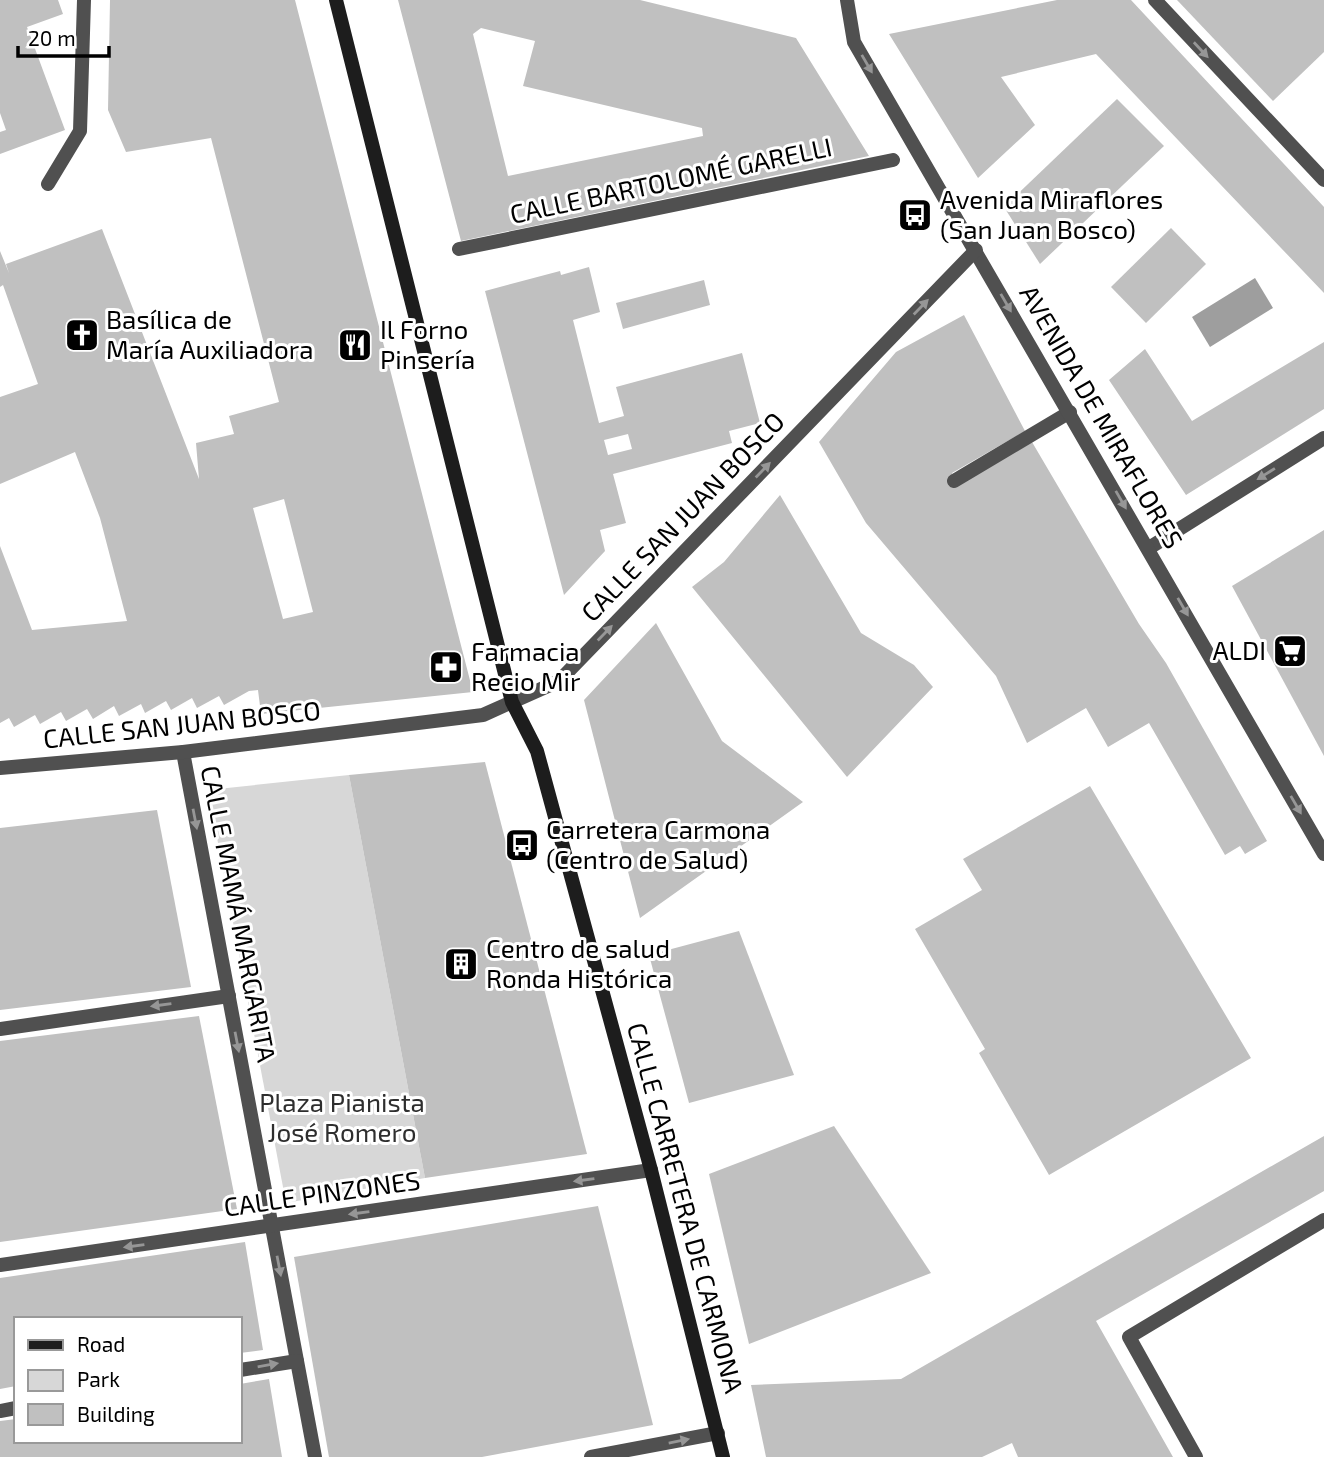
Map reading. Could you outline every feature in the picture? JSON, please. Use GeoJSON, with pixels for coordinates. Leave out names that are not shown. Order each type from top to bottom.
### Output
{"type":"FeatureCollection","features":[{"type":"Feature","properties":{"kind":"main road","name":"CALLE CARRETERA DE CARMONA"},"geometry":{"type":"LineString","coordinates":[[336,0],[512,702],[537,751],[651,1170],[723,1457]]}},
{"type":"Feature","properties":{"kind":"street"},"geometry":{"type":"LineString","coordinates":[[48,184],[80,131],[84,0]]}},
{"type":"Feature","properties":{"kind":"street","name":"AVENIDA DE MIRAFLORES"},"geometry":{"type":"LineString","coordinates":[[847,0],[854,42],[1149,548],[1324,855]]}},
{"type":"Feature","properties":{"kind":"street"},"geometry":{"type":"LineString","coordinates":[[1155,0],[1324,180]]}},
{"type":"Feature","properties":{"kind":"street","name":"CALLE BARTOLOMÉ GARELLI"},"geometry":{"type":"LineString","coordinates":[[459,250],[893,160]]}},
{"type":"Feature","properties":{"kind":"street","name":"CALLE SAN JUAN BOSCO"},"geometry":{"type":"LineString","coordinates":[[0,768],[183,751],[483,715],[559,681],[976,250]]}},
{"type":"Feature","properties":{"kind":"street"},"geometry":{"type":"LineString","coordinates":[[954,481],[1070,412]]}},
{"type":"Feature","properties":{"kind":"street"},"geometry":{"type":"LineString","coordinates":[[1149,548],[1324,438]]}},
{"type":"Feature","properties":{"kind":"street","name":"CALLE MAMÁ MARGARITA"},"geometry":{"type":"LineString","coordinates":[[183,751],[315,1457]]}},
{"type":"Feature","properties":{"kind":"street"},"geometry":{"type":"LineString","coordinates":[[0,1029],[229,996]]}},
{"type":"Feature","properties":{"kind":"street","name":"CALLE PINZONES"},"geometry":{"type":"LineString","coordinates":[[0,1265],[651,1170]]}},
{"type":"Feature","properties":{"kind":"street"},"geometry":{"type":"LineString","coordinates":[[1196,1457],[1129,1338],[1324,1220]]}},
{"type":"Feature","properties":{"kind":"street"},"geometry":{"type":"LineString","coordinates":[[242,1370],[297,1361]]}},
{"type":"Feature","properties":{"kind":"street"},"geometry":{"type":"LineString","coordinates":[[591,1457],[718,1433]]}},
{"type":"Feature","properties":{"kind":"green space","name":"Plaza Pianista José Romero"},"geometry":{"type":"Polygon","coordinates":[[[349,775],[425,1178],[286,1203],[208,790],[349,775]]]}},
{"type":"Feature","properties":{"kind":"shaded area"},"geometry":{"type":"Polygon","coordinates":[[[1255,278],[1273,308],[1210,347],[1192,317],[1255,278]]]}},
{"type":"Feature","properties":{"kind":"building"},"geometry":{"type":"Polygon","coordinates":[[[0,0],[58,0],[63,14],[27,27],[65,130],[0,154],[0,132],[6,130],[0,113],[0,0]]]}},
{"type":"Feature","properties":{"kind":"building"},"geometry":{"type":"Polygon","coordinates":[[[110,0],[295,0],[473,692],[261,714],[258,690],[249,691],[224,705],[219,696],[197,708],[192,698],[171,710],[166,701],[145,713],[141,704],[119,716],[114,706],[93,719],[87,709],[66,721],[61,712],[40,724],[35,715],[14,727],[9,718],[0,723],[0,546],[32,630],[127,621],[100,518],[75,452],[0,484],[0,397],[38,384],[3,285],[0,287],[0,251],[9,273],[6,264],[102,229],[199,479],[196,443],[234,434],[229,416],[279,402],[211,138],[126,152],[108,110],[110,0]],[[284,499],[253,508],[283,619],[313,612],[284,499]]]}},
{"type":"Feature","properties":{"kind":"building"},"geometry":{"type":"Polygon","coordinates":[[[398,0],[640,0],[796,38],[869,156],[461,241],[398,0]],[[481,28],[473,34],[508,176],[703,136],[702,128],[523,86],[535,41],[481,28]]]}},
{"type":"Feature","properties":{"kind":"building"},"geometry":{"type":"Polygon","coordinates":[[[1057,0],[1131,0],[1324,207],[1324,293],[1096,54],[1001,77],[1035,125],[978,178],[889,34],[1057,0]]]}},
{"type":"Feature","properties":{"kind":"building"},"geometry":{"type":"Polygon","coordinates":[[[1177,0],[1324,0],[1324,52],[1273,101],[1177,0]]]}},
{"type":"Feature","properties":{"kind":"building"},"geometry":{"type":"Polygon","coordinates":[[[1117,99],[1164,146],[1040,264],[1004,207],[1117,99]]]}},
{"type":"Feature","properties":{"kind":"building"},"geometry":{"type":"Polygon","coordinates":[[[1171,228],[1206,264],[1146,323],[1111,287],[1171,228]]]}},
{"type":"Feature","properties":{"kind":"building"},"geometry":{"type":"Polygon","coordinates":[[[589,267],[600,312],[573,320],[599,423],[624,416],[616,387],[742,353],[760,423],[729,431],[732,443],[613,474],[626,523],[600,530],[605,551],[564,595],[485,291],[560,271],[561,275],[589,267]],[[628,434],[604,440],[608,455],[632,449],[628,434]]]}},
{"type":"Feature","properties":{"kind":"building"},"geometry":{"type":"Polygon","coordinates":[[[704,280],[710,305],[623,329],[616,303],[704,280]]]}},
{"type":"Feature","properties":{"kind":"building"},"geometry":{"type":"Polygon","coordinates":[[[964,315],[1025,431],[952,473],[954,481],[1032,442],[1139,624],[1166,663],[1267,841],[1245,854],[1240,846],[1225,855],[1149,723],[1108,747],[1086,708],[1027,743],[996,676],[866,523],[819,442],[896,352],[964,315]]]}},
{"type":"Feature","properties":{"kind":"building"},"geometry":{"type":"Polygon","coordinates":[[[1324,342],[1324,409],[1186,495],[1109,380],[1145,349],[1192,421],[1324,342]]]}},
{"type":"Feature","properties":{"kind":"building"},"geometry":{"type":"Polygon","coordinates":[[[780,495],[861,633],[914,665],[933,687],[847,777],[692,587],[724,562],[780,495]]]}},
{"type":"Feature","properties":{"kind":"building"},"geometry":{"type":"Polygon","coordinates":[[[1324,530],[1324,756],[1232,586],[1324,530]]]}},
{"type":"Feature","properties":{"kind":"building"},"geometry":{"type":"Polygon","coordinates":[[[656,623],[722,741],[803,802],[640,918],[584,700],[656,623]]]}},
{"type":"Feature","properties":{"kind":"building","name":"Centro de salud Ronda Histórica"},"geometry":{"type":"Polygon","coordinates":[[[485,762],[587,1154],[425,1178],[349,775],[485,762]]]}},
{"type":"Feature","properties":{"kind":"building"},"geometry":{"type":"Polygon","coordinates":[[[1090,786],[1251,1058],[1049,1175],[979,1053],[985,1049],[915,929],[982,890],[963,859],[1090,786]]]}},
{"type":"Feature","properties":{"kind":"building"},"geometry":{"type":"Polygon","coordinates":[[[157,810],[191,987],[0,1010],[0,828],[157,810]]]}},
{"type":"Feature","properties":{"kind":"building"},"geometry":{"type":"Polygon","coordinates":[[[739,931],[794,1075],[689,1103],[649,955],[739,931]]]}},
{"type":"Feature","properties":{"kind":"building"},"geometry":{"type":"Polygon","coordinates":[[[199,1016],[237,1209],[0,1242],[0,1041],[199,1016]]]}},
{"type":"Feature","properties":{"kind":"building"},"geometry":{"type":"Polygon","coordinates":[[[834,1126],[931,1273],[749,1344],[709,1174],[834,1126]]]}},
{"type":"Feature","properties":{"kind":"building"},"geometry":{"type":"Polygon","coordinates":[[[1324,1136],[1324,1191],[1096,1321],[1173,1457],[1018,1457],[1012,1443],[982,1457],[766,1457],[751,1385],[901,1379],[1324,1136]]]}},
{"type":"Feature","properties":{"kind":"building"},"geometry":{"type":"Polygon","coordinates":[[[598,1206],[653,1425],[482,1457],[329,1457],[294,1257],[598,1206]]]}},
{"type":"Feature","properties":{"kind":"building"},"geometry":{"type":"Polygon","coordinates":[[[245,1242],[263,1350],[242,1353],[242,1317],[14,1317],[14,1386],[0,1389],[0,1278],[245,1242]]]}},
{"type":"Feature","properties":{"kind":"building"},"geometry":{"type":"Polygon","coordinates":[[[269,1379],[282,1457],[0,1457],[0,1421],[14,1419],[14,1443],[242,1443],[242,1384],[269,1379]]]}},
{"type":"Feature","properties":{"kind":"place","name":"Avenida Miraflores (San Juan Bosco)"},"geometry":{"type":"Point","coordinates":[915,215]}},
{"type":"Feature","properties":{"kind":"place","name":"Basílica de María Auxiliadora"},"geometry":{"type":"Point","coordinates":[82,335]}},
{"type":"Feature","properties":{"kind":"place","name":"Il Forno Pinsería"},"geometry":{"type":"Point","coordinates":[355,345]}},
{"type":"Feature","properties":{"kind":"place","name":"ALDI"},"geometry":{"type":"Point","coordinates":[1290,651]}},
{"type":"Feature","properties":{"kind":"place","name":"Farmacia Recio Mir"},"geometry":{"type":"Point","coordinates":[446,667]}},
{"type":"Feature","properties":{"kind":"place","name":"Carretera Carmona (Centro de Salud)"},"geometry":{"type":"Point","coordinates":[522,845]}},
{"type":"Feature","properties":{"kind":"place","name":"Centro de salud Ronda Histórica"},"geometry":{"type":"Point","coordinates":[461,964]}}]}
